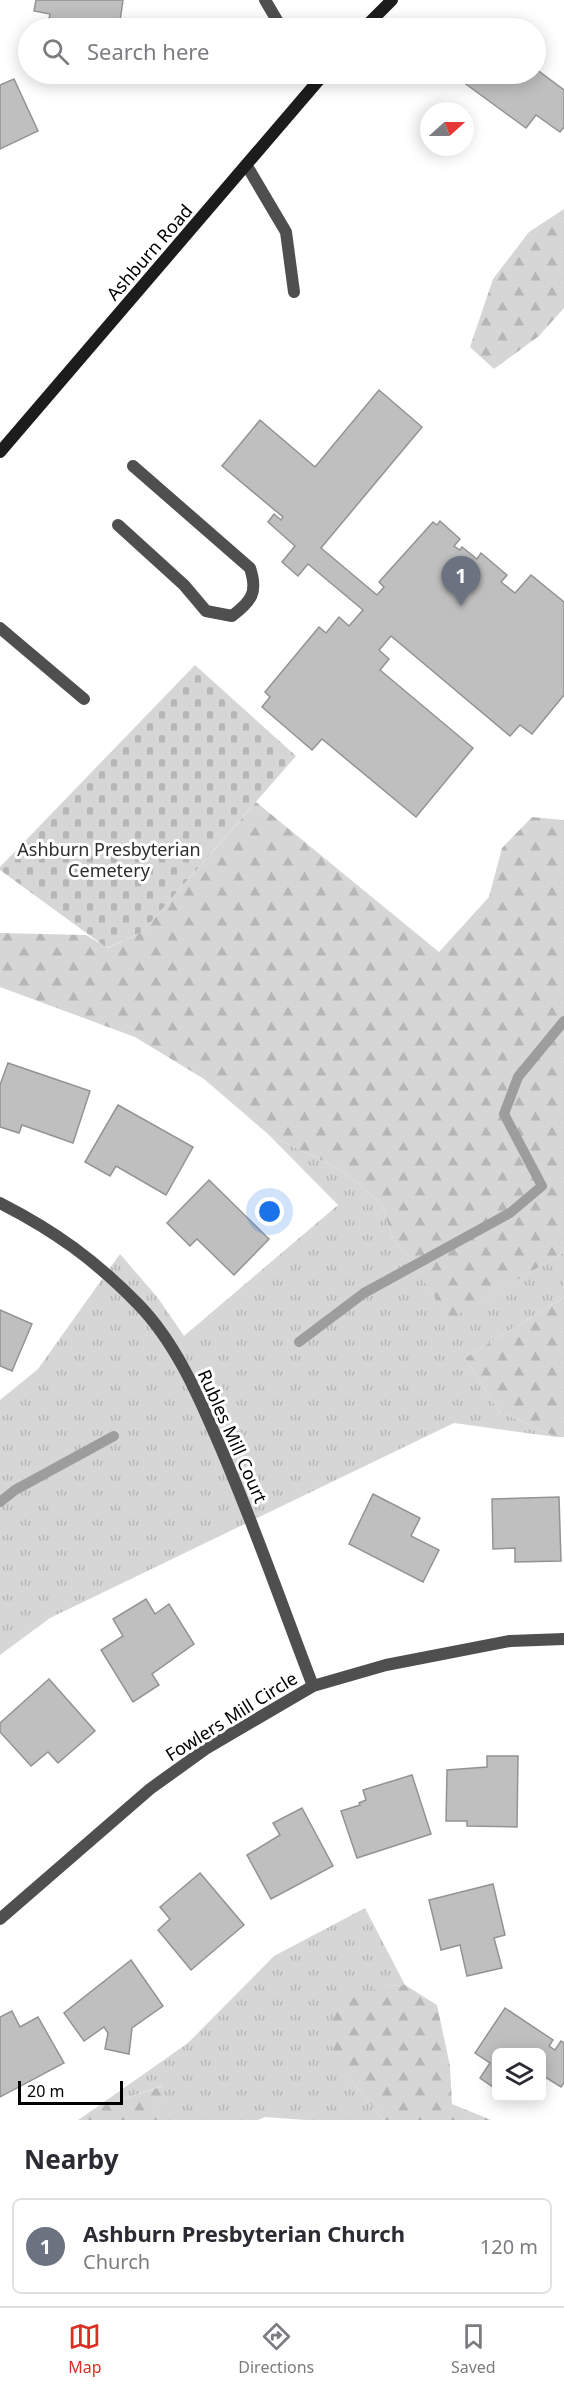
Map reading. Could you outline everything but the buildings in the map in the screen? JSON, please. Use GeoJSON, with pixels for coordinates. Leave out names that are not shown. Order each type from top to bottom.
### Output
{"type":"FeatureCollection","features":[{"type":"Feature","properties":{"kind":"main road"},"geometry":{"type":"LineString","coordinates":[[374,18],[392,0]]}},
{"type":"Feature","properties":{"kind":"main road","name":"Ashburn Road"},"geometry":{"type":"LineString","coordinates":[[0,452],[316,84]]}},
{"type":"Feature","properties":{"kind":"street"},"geometry":{"type":"LineString","coordinates":[[265,0],[276,18]]}},
{"type":"Feature","properties":{"kind":"street"},"geometry":{"type":"LineString","coordinates":[[247,166],[286,232],[294,292]]}},
{"type":"Feature","properties":{"kind":"street"},"geometry":{"type":"LineString","coordinates":[[118,525],[184,585],[206,611],[232,616],[247,605],[255,585],[250,567],[133,466]]}},
{"type":"Feature","properties":{"kind":"street"},"geometry":{"type":"LineString","coordinates":[[0,628],[84,699]]}},
{"type":"Feature","properties":{"kind":"street","name":"Rubles Mill Court"},"geometry":{"type":"LineString","coordinates":[[0,1203],[45,1226],[95,1262],[139,1304],[191,1380],[237,1485],[312,1686]]}},
{"type":"Feature","properties":{"kind":"street","name":"Fowlers Mill Circle"},"geometry":{"type":"LineString","coordinates":[[0,1919],[150,1789],[207,1748],[312,1686],[386,1665],[510,1641],[564,1639]]}},
{"type":"Feature","properties":{"kind":"green space"},"geometry":{"type":"Polygon","coordinates":[[[564,209],[564,308],[539,336],[494,369],[470,347],[493,279],[529,232],[564,209]]]}},
{"type":"Feature","properties":{"kind":"green space","name":"Ashburn Presbyterian Cemetery"},"geometry":{"type":"Polygon","coordinates":[[[195,665],[296,756],[142,932],[107,948],[0,870],[0,867],[195,665]]]}},
{"type":"Feature","properties":{"kind":"green space"},"geometry":{"type":"Polygon","coordinates":[[[256,802],[439,952],[489,897],[502,848],[532,817],[564,820],[564,1252],[451,1319],[392,1237],[382,1204],[340,1169],[269,1135],[204,1079],[135,1037],[0,987],[0,933],[86,935],[108,948],[142,932],[256,802]]]}},
{"type":"Feature","properties":{"kind":"green space"},"geometry":{"type":"Polygon","coordinates":[[[269,1135],[340,1169],[382,1204],[392,1237],[451,1318],[564,1252],[564,1297],[465,1358],[499,1411],[556,1437],[454,1423],[50,1618],[0,1655],[0,1400],[38,1369],[120,1254],[158,1298],[184,1336],[338,1205],[269,1135]]]}},
{"type":"Feature","properties":{"kind":"green space"},"geometry":{"type":"Polygon","coordinates":[[[564,1297],[564,1437],[556,1437],[499,1411],[465,1358],[564,1297]]]}},
{"type":"Feature","properties":{"kind":"green space"},"geometry":{"type":"Polygon","coordinates":[[[365,1908],[405,1985],[385,1986],[350,2079],[384,2120],[306,2120],[265,2117],[258,2120],[157,2120],[162,2086],[94,2109],[188,2043],[274,1956],[365,1908]]]}},
{"type":"Feature","properties":{"kind":"green space"},"geometry":{"type":"Polygon","coordinates":[[[405,1985],[437,2005],[450,2066],[452,2104],[491,2120],[384,2120],[350,2079],[325,2034],[342,2000],[385,1986],[405,1985]]]}},
{"type":"Feature","properties":{"kind":"green space"},"geometry":{"type":"Polygon","coordinates":[[[163,2086],[157,2120],[78,2120],[94,2109],[163,2086]]]}},
{"type":"Feature","properties":{"kind":"waterway"},"geometry":{"type":"LineString","coordinates":[[299,1342],[364,1293],[510,1213],[542,1186],[504,1114],[518,1077],[564,1021]]}},
{"type":"Feature","properties":{"kind":"waterway"},"geometry":{"type":"LineString","coordinates":[[0,1502],[15,1490],[114,1436]]}},
{"type":"Feature","properties":{"kind":"place","name":"Ashburn Presbyterian Church"},"geometry":{"type":"Point","coordinates":[461,606]}}]}
